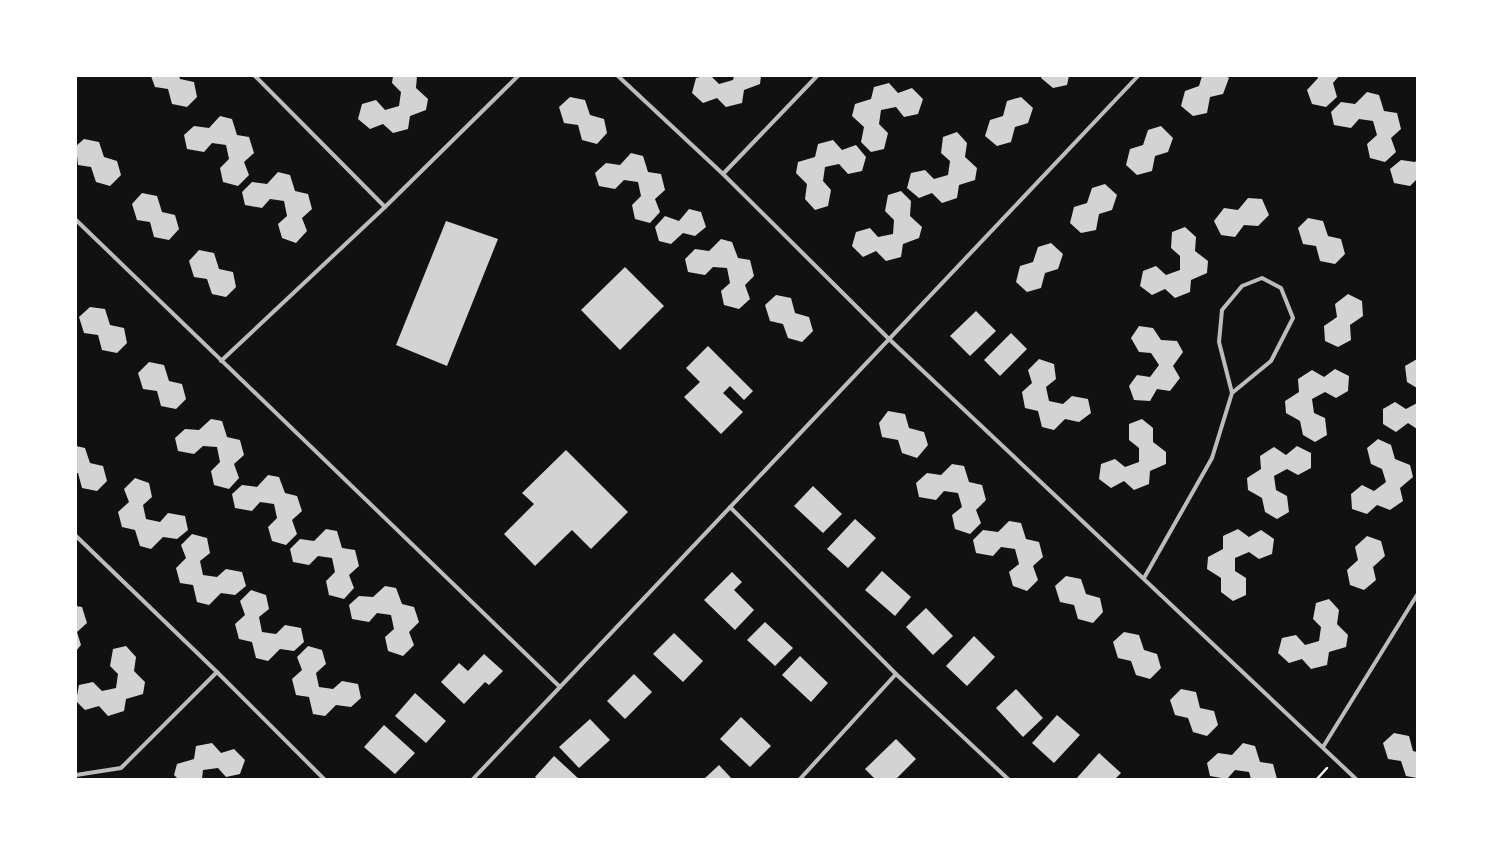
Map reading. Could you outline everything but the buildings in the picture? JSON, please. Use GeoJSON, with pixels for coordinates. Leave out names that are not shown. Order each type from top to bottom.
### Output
{"type":"FeatureCollection","features":[{"type":"Feature","properties":{"kind":"street"},"geometry":{"type":"LineString","coordinates":[[255,76],[385,207]]}},
{"type":"Feature","properties":{"kind":"street"},"geometry":{"type":"LineString","coordinates":[[221,361],[385,207],[518,76]]}},
{"type":"Feature","properties":{"kind":"street"},"geometry":{"type":"LineString","coordinates":[[618,76],[723,174],[889,339],[1356,779]]}},
{"type":"Feature","properties":{"kind":"street"},"geometry":{"type":"LineString","coordinates":[[723,174],[817,76]]}},
{"type":"Feature","properties":{"kind":"street"},"geometry":{"type":"LineString","coordinates":[[473,779],[1138,76]]}},
{"type":"Feature","properties":{"kind":"street"},"geometry":{"type":"LineString","coordinates":[[76,220],[560,687]]}},
{"type":"Feature","properties":{"kind":"street"},"geometry":{"type":"LineString","coordinates":[[1144,578],[1212,458],[1232,393],[1220,342],[1222,310],[1242,286],[1262,278],[1282,288],[1293,318],[1271,361],[1232,393]]}},
{"type":"Feature","properties":{"kind":"street"},"geometry":{"type":"LineString","coordinates":[[730,507],[896,674],[1008,779]]}},
{"type":"Feature","properties":{"kind":"street"},"geometry":{"type":"LineString","coordinates":[[76,536],[218,672],[324,779]]}},
{"type":"Feature","properties":{"kind":"street"},"geometry":{"type":"LineString","coordinates":[[1323,747],[1417,595]]}},
{"type":"Feature","properties":{"kind":"street"},"geometry":{"type":"LineString","coordinates":[[76,775],[121,768],[218,672]]}},
{"type":"Feature","properties":{"kind":"street"},"geometry":{"type":"LineString","coordinates":[[800,779],[896,674]]}}]}
